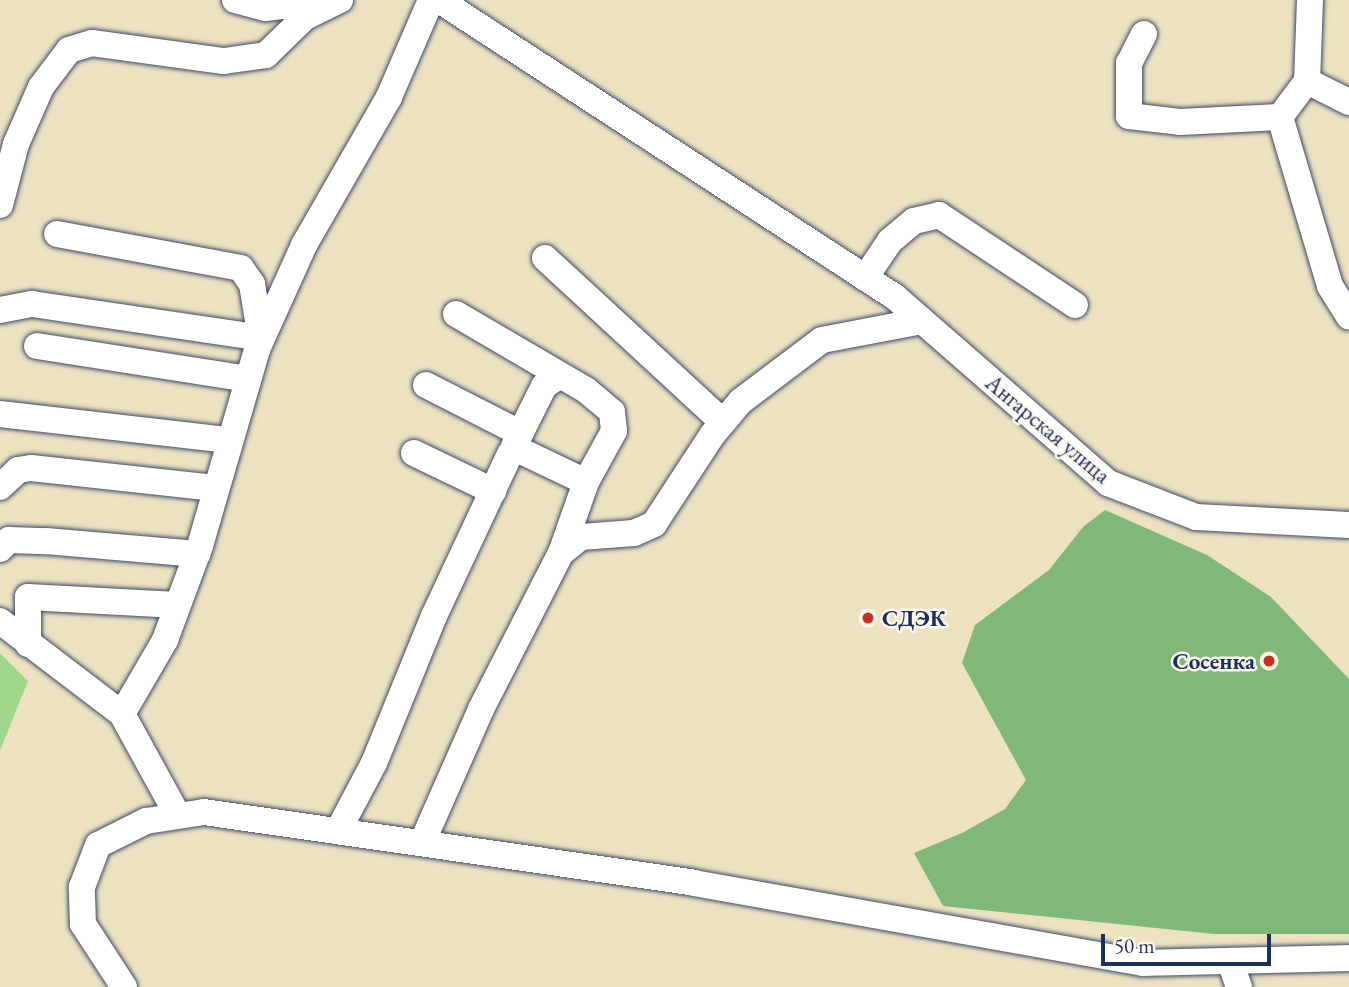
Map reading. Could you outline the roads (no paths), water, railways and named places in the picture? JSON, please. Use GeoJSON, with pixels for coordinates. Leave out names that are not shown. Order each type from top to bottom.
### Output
{"type":"FeatureCollection","features":[{"type":"Feature","properties":{"kind":"street"},"geometry":{"type":"LineString","coordinates":[[235,0],[265,8],[329,0]]}},
{"type":"Feature","properties":{"kind":"street"},"geometry":{"type":"LineString","coordinates":[[0,205],[16,144],[41,87],[69,50],[92,43],[223,61],[267,55],[305,17],[340,0]]}},
{"type":"Feature","properties":{"kind":"street"},"geometry":{"type":"LineString","coordinates":[[122,715],[164,640],[197,554],[227,440],[261,338],[304,245],[388,97],[431,0]]}},
{"type":"Feature","properties":{"kind":"street","name":"Ангарская улица"},"geometry":{"type":"LineString","coordinates":[[439,0],[895,297],[1108,483],[1196,517],[1349,525]]}},
{"type":"Feature","properties":{"kind":"street"},"geometry":{"type":"LineString","coordinates":[[1280,117],[1307,80],[1310,0]]}},
{"type":"Feature","properties":{"kind":"street"},"geometry":{"type":"LineString","coordinates":[[1144,34],[1129,63],[1129,116],[1180,122],[1280,117]]}},
{"type":"Feature","properties":{"kind":"street"},"geometry":{"type":"LineString","coordinates":[[1307,80],[1349,102]]}},
{"type":"Feature","properties":{"kind":"street"},"geometry":{"type":"LineString","coordinates":[[1280,117],[1330,286],[1349,317]]}},
{"type":"Feature","properties":{"kind":"street"},"geometry":{"type":"LineString","coordinates":[[865,278],[890,241],[914,221],[939,215],[1075,305]]}},
{"type":"Feature","properties":{"kind":"street"},"geometry":{"type":"LineString","coordinates":[[57,234],[241,268],[251,284],[261,338]]}},
{"type":"Feature","properties":{"kind":"street"},"geometry":{"type":"LineString","coordinates":[[545,258],[723,422]]}},
{"type":"Feature","properties":{"kind":"street"},"geometry":{"type":"LineString","coordinates":[[0,310],[32,304],[261,338]]}},
{"type":"Feature","properties":{"kind":"street"},"geometry":{"type":"LineString","coordinates":[[422,844],[486,697],[561,553],[586,482],[614,431],[612,412],[559,376],[456,314]]}},
{"type":"Feature","properties":{"kind":"street"},"geometry":{"type":"LineString","coordinates":[[561,553],[582,537],[634,533],[654,524],[723,422],[741,401],[822,340],[922,321]]}},
{"type":"Feature","properties":{"kind":"street"},"geometry":{"type":"LineString","coordinates":[[37,346],[247,379]]}},
{"type":"Feature","properties":{"kind":"street"},"geometry":{"type":"LineString","coordinates":[[338,831],[374,764],[434,616],[515,443],[544,386],[559,376]]}},
{"type":"Feature","properties":{"kind":"street"},"geometry":{"type":"LineString","coordinates":[[426,385],[515,443],[521,450],[586,482]]}},
{"type":"Feature","properties":{"kind":"street"},"geometry":{"type":"LineString","coordinates":[[0,414],[227,440]]}},
{"type":"Feature","properties":{"kind":"street"},"geometry":{"type":"LineString","coordinates":[[414,453],[493,491]]}},
{"type":"Feature","properties":{"kind":"street"},"geometry":{"type":"LineString","coordinates":[[0,487],[18,470],[41,468],[215,488]]}},
{"type":"Feature","properties":{"kind":"street"},"geometry":{"type":"LineString","coordinates":[[0,549],[9,540],[33,540],[197,554]]}},
{"type":"Feature","properties":{"kind":"street"},"geometry":{"type":"LineString","coordinates":[[28,644],[28,597],[177,605]]}},
{"type":"Feature","properties":{"kind":"street"},"geometry":{"type":"LineString","coordinates":[[0,621],[122,715],[178,816]]}},
{"type":"Feature","properties":{"kind":"street"},"geometry":{"type":"LineString","coordinates":[[124,987],[83,924],[82,887],[98,845],[146,821],[204,812],[694,883],[1143,963],[1349,958]]}},
{"type":"Feature","properties":{"kind":"street"},"geometry":{"type":"LineString","coordinates":[[1230,961],[1239,987]]}},
{"type":"Feature","properties":{"kind":"place","name":"СДЭК"},"geometry":{"type":"Point","coordinates":[868,618]}},
{"type":"Feature","properties":{"kind":"place","name":"Сосенка"},"geometry":{"type":"Point","coordinates":[1269,661]}}]}
